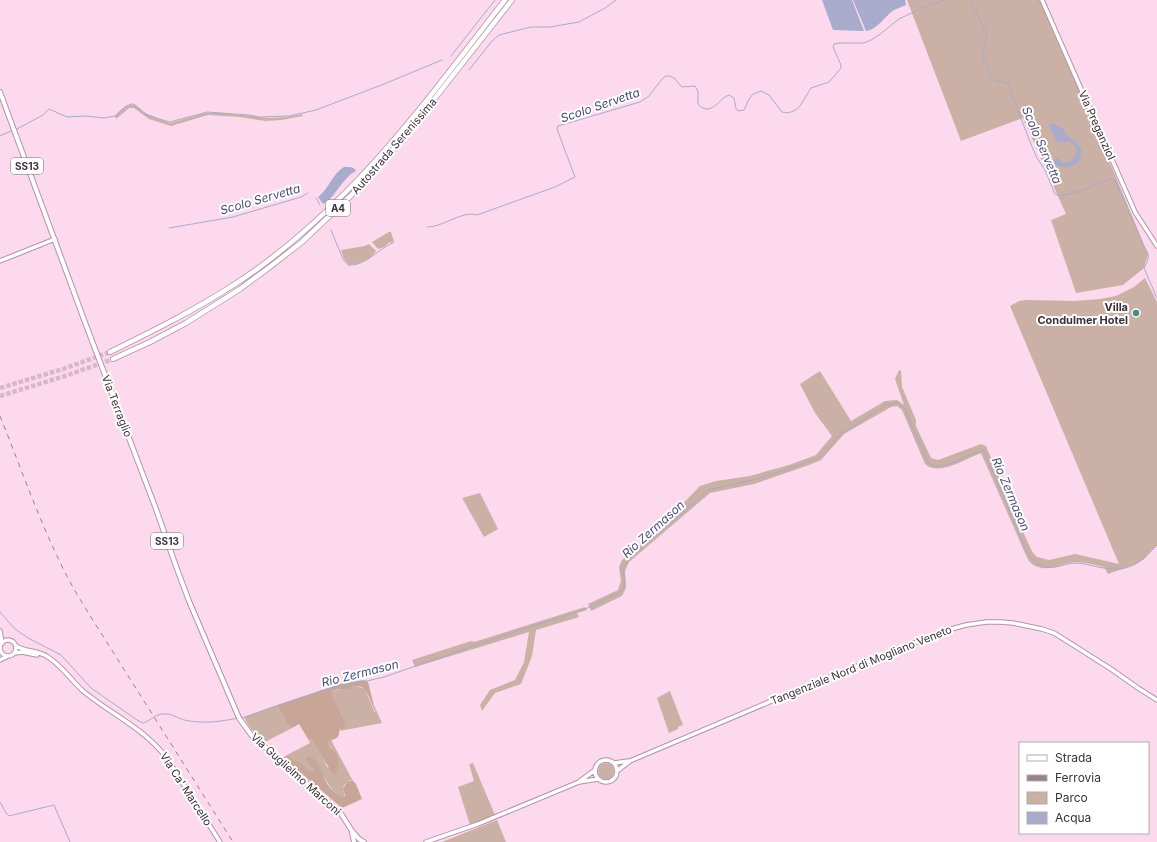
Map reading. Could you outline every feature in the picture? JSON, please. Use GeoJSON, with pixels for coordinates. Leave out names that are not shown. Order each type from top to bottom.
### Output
{"type":"FeatureCollection","features":[{"type":"Feature","properties":{"kind":"highway","name":"Autostrada Serenissima"},"geometry":{"type":"LineString","coordinates":[[110,352],[184,315],[236,283],[298,236],[328,210],[358,180],[387,147],[505,0]]}},
{"type":"Feature","properties":{"kind":"highway","name":"Autostrada Serenissima"},"geometry":{"type":"LineString","coordinates":[[114,359],[156,339],[213,306],[240,289],[302,242],[372,174],[410,130],[512,0]]}},
{"type":"Feature","properties":{"kind":"main road","name":"Via Preganziol"},"geometry":{"type":"LineString","coordinates":[[1042,0],[1135,212],[1157,246]]}},
{"type":"Feature","properties":{"kind":"main road","name":"Via Terraglio"},"geometry":{"type":"LineString","coordinates":[[0,92],[86,325],[156,508],[177,570],[239,718]]}},
{"type":"Feature","properties":{"kind":"main road"},"geometry":{"type":"LineString","coordinates":[[0,261],[55,239]]}},
{"type":"Feature","properties":{"kind":"main road","name":"Tangenziale Nord di Mogliano Veneto"},"geometry":{"type":"LineString","coordinates":[[630,761],[795,690],[944,630],[986,622],[1024,625],[1054,633],[1111,669],[1156,700]]}},
{"type":"Feature","properties":{"kind":"main road"},"geometry":{"type":"LineString","coordinates":[[1,632],[8,639],[14,642],[16,646],[41,653],[52,660]]}},
{"type":"Feature","properties":{"kind":"main road"},"geometry":{"type":"LineString","coordinates":[[1,632],[2,643],[0,648],[0,659],[22,652],[52,660]]}},
{"type":"Feature","properties":{"kind":"main road"},"geometry":{"type":"LineString","coordinates":[[2,643],[8,639]]}},
{"type":"Feature","properties":{"kind":"main road"},"geometry":{"type":"LineString","coordinates":[[15,653],[16,646]]}},
{"type":"Feature","properties":{"kind":"main road"},"geometry":{"type":"LineString","coordinates":[[1,652],[8,656]]}},
{"type":"Feature","properties":{"kind":"main road","name":"Via Ca' Marcello"},"geometry":{"type":"LineString","coordinates":[[52,660],[90,696],[141,732],[161,750],[220,842]]}},
{"type":"Feature","properties":{"kind":"main road","name":"Via Guglielmo Marconi"},"geometry":{"type":"LineString","coordinates":[[239,718],[252,736],[340,812],[359,839],[364,842],[369,842]]}},
{"type":"Feature","properties":{"kind":"main road"},"geometry":{"type":"LineString","coordinates":[[579,782],[595,770],[597,765],[604,760],[609,760],[613,763],[616,766],[617,771],[615,778],[604,782],[596,776],[595,770]]}},
{"type":"Feature","properties":{"kind":"main road"},"geometry":{"type":"LineString","coordinates":[[613,763],[630,761]]}},
{"type":"Feature","properties":{"kind":"main road"},"geometry":{"type":"LineString","coordinates":[[617,771],[630,761]]}},
{"type":"Feature","properties":{"kind":"main road"},"geometry":{"type":"LineString","coordinates":[[426,842],[478,824],[579,782],[598,778]]}},
{"type":"Feature","properties":{"kind":"main road","name":"Via Guglielmo Marconi"},"geometry":{"type":"LineString","coordinates":[[352,831],[354,842]]}},
{"type":"Feature","properties":{"kind":"green space"},"geometry":{"type":"Polygon","coordinates":[[[907,0],[1042,0],[1148,254],[1144,268],[1123,285],[1076,293],[1051,220],[1066,214],[1023,118],[961,141],[907,0]]]}},
{"type":"Feature","properties":{"kind":"green space"},"geometry":{"type":"Polygon","coordinates":[[[130,105],[135,105],[146,114],[170,123],[205,113],[222,113],[269,118],[302,114],[303,116],[265,121],[240,117],[208,115],[171,126],[149,119],[134,108],[129,108],[116,119],[115,116],[123,108],[130,105]]]}},
{"type":"Feature","properties":{"kind":"green space"},"geometry":{"type":"Polygon","coordinates":[[[391,232],[394,242],[390,242],[384,247],[378,249],[372,242],[391,232]]]}},
{"type":"Feature","properties":{"kind":"green space"},"geometry":{"type":"Polygon","coordinates":[[[369,244],[376,251],[368,259],[360,263],[349,265],[344,259],[341,250],[369,244]]]}},
{"type":"Feature","properties":{"kind":"green space"},"geometry":{"type":"Polygon","coordinates":[[[1145,278],[1157,302],[1157,545],[1144,559],[1136,564],[1108,574],[1104,567],[1082,562],[1075,562],[1048,568],[1037,567],[1032,564],[1025,553],[981,453],[945,468],[930,467],[925,464],[902,410],[897,406],[891,407],[844,434],[821,460],[754,484],[710,493],[629,562],[625,571],[626,588],[622,596],[591,611],[588,604],[618,590],[621,581],[619,567],[622,560],[662,525],[700,486],[716,481],[750,476],[789,465],[816,455],[832,436],[815,413],[800,384],[820,371],[851,421],[885,401],[897,400],[904,405],[895,379],[899,370],[901,371],[902,387],[916,420],[916,426],[931,458],[938,460],[981,444],[986,446],[1018,521],[1033,553],[1037,557],[1049,560],[1075,554],[1119,564],[1010,306],[1019,301],[1027,300],[1075,301],[1116,296],[1134,287],[1145,278]]]}},
{"type":"Feature","properties":{"kind":"green space"},"geometry":{"type":"Polygon","coordinates":[[[480,493],[498,529],[484,537],[462,498],[480,493]]]}},
{"type":"Feature","properties":{"kind":"green space"},"geometry":{"type":"Polygon","coordinates":[[[585,607],[587,610],[577,613],[579,617],[536,630],[532,656],[521,684],[495,693],[482,711],[480,705],[490,690],[515,680],[524,662],[529,632],[415,667],[412,660],[471,641],[474,642],[585,607]]]}},
{"type":"Feature","properties":{"kind":"green space"},"geometry":{"type":"Polygon","coordinates":[[[357,686],[365,689],[374,711],[378,714],[382,723],[339,731],[346,724],[332,692],[357,686]]]}},
{"type":"Feature","properties":{"kind":"green space"},"geometry":{"type":"Polygon","coordinates":[[[670,691],[683,725],[669,733],[657,698],[670,691]]]}},
{"type":"Feature","properties":{"kind":"green space"},"geometry":{"type":"Polygon","coordinates":[[[277,705],[287,724],[292,728],[265,742],[253,731],[244,717],[277,705]]]}},
{"type":"Feature","properties":{"kind":"green space"},"geometry":{"type":"Polygon","coordinates":[[[308,739],[312,740],[324,759],[327,767],[337,773],[337,759],[328,742],[331,740],[353,781],[351,780],[344,785],[343,789],[345,797],[340,796],[330,787],[313,758],[306,761],[314,772],[287,755],[310,743],[308,739]]]}},
{"type":"Feature","properties":{"kind":"green space"},"geometry":{"type":"Polygon","coordinates":[[[473,763],[495,815],[470,825],[458,787],[474,781],[469,764],[473,763]]]}},
{"type":"Feature","properties":{"kind":"green space"},"geometry":{"type":"Polygon","coordinates":[[[603,763],[609,763],[614,768],[612,777],[609,779],[603,779],[598,774],[598,768],[603,763]]]}},
{"type":"Feature","properties":{"kind":"green space"},"geometry":{"type":"Polygon","coordinates":[[[497,820],[506,842],[442,842],[497,820]]]}},
{"type":"Feature","properties":{"kind":"shaded area"},"geometry":{"type":"Polygon","coordinates":[[[364,680],[368,682],[374,706],[378,714],[375,711],[367,693],[361,687],[357,686],[348,689],[338,689],[332,692],[346,724],[344,728],[339,730],[338,737],[328,742],[338,759],[338,769],[336,775],[331,772],[311,739],[308,739],[299,724],[292,728],[287,724],[277,705],[343,683],[364,680]]]}},
{"type":"Feature","properties":{"kind":"shaded area"},"geometry":{"type":"Polygon","coordinates":[[[287,755],[314,772],[305,759],[309,756],[313,758],[318,764],[329,787],[343,797],[345,797],[345,795],[343,789],[348,782],[353,781],[356,784],[362,799],[342,808],[283,758],[287,755]]]}},
{"type":"Feature","properties":{"kind":"water"},"geometry":{"type":"Polygon","coordinates":[[[822,0],[852,0],[864,31],[833,30],[822,0]]]}},
{"type":"Feature","properties":{"kind":"water"},"geometry":{"type":"Polygon","coordinates":[[[853,0],[905,0],[906,5],[894,10],[874,28],[866,31],[853,0]]]}},
{"type":"Feature","properties":{"kind":"water"},"geometry":{"type":"Polygon","coordinates":[[[1051,123],[1062,128],[1066,134],[1080,147],[1080,160],[1073,166],[1064,167],[1055,164],[1054,160],[1057,158],[1064,163],[1072,160],[1076,154],[1076,151],[1073,144],[1069,141],[1057,142],[1049,126],[1051,123]]]}},
{"type":"Feature","properties":{"kind":"water"},"geometry":{"type":"Polygon","coordinates":[[[344,167],[355,169],[356,171],[350,175],[323,204],[318,197],[322,194],[336,174],[344,167]]]}},
{"type":"Feature","properties":{"kind":"water"},"geometry":{"type":"Polygon","coordinates":[[[1106,316],[1110,316],[1113,319],[1110,326],[1104,323],[1106,316]]]}},
{"type":"Feature","properties":{"kind":"waterway"},"geometry":{"type":"LineString","coordinates":[[451,56],[495,0]]}},
{"type":"Feature","properties":{"kind":"waterway"},"geometry":{"type":"LineString","coordinates":[[469,70],[492,41],[499,35],[531,27],[550,27],[579,22],[605,8],[616,0]]}},
{"type":"Feature","properties":{"kind":"waterway","name":"Scolo Servetta"},"geometry":{"type":"LineString","coordinates":[[427,227],[433,227],[465,215],[477,215],[555,187],[575,177],[557,129],[558,126],[640,102],[649,96],[666,76],[674,78],[682,87],[695,86],[698,91],[698,104],[703,108],[711,108],[729,95],[734,98],[736,109],[739,111],[744,110],[753,94],[761,91],[769,95],[782,112],[792,112],[800,106],[811,88],[829,82],[841,68],[833,47],[834,44],[864,43],[879,35],[899,19],[920,9],[945,0]]}},
{"type":"Feature","properties":{"kind":"waterway","name":"Scolo Servetta"},"geometry":{"type":"LineString","coordinates":[[971,0],[987,36],[982,53],[983,59],[992,77],[995,80],[1008,84],[1030,142],[1037,158],[1045,170],[1055,194],[1060,196],[1080,191],[1110,179],[1115,180],[1148,254],[1144,268],[1157,298]]}},
{"type":"Feature","properties":{"kind":"waterway"},"geometry":{"type":"LineString","coordinates":[[17,129],[43,115],[49,109],[67,117],[86,116],[104,118],[115,116],[126,106],[132,104],[146,114],[170,122],[207,112],[259,117],[289,116],[316,110],[442,60]]}},
{"type":"Feature","properties":{"kind":"waterway"},"geometry":{"type":"LineString","coordinates":[[0,136],[11,131]]}},
{"type":"Feature","properties":{"kind":"waterway","name":"Scolo Servetta"},"geometry":{"type":"LineString","coordinates":[[169,228],[233,217],[301,197],[308,193]]}},
{"type":"Feature","properties":{"kind":"waterway","name":"Scolo Servetta"},"geometry":{"type":"LineString","coordinates":[[316,198],[320,205]]}},
{"type":"Feature","properties":{"kind":"waterway","name":"Scolo Servetta"},"geometry":{"type":"LineString","coordinates":[[331,230],[343,259],[348,265],[361,263],[393,243]]}},
{"type":"Feature","properties":{"kind":"waterway","name":"Rio Zermason"},"geometry":{"type":"LineString","coordinates":[[241,718],[327,689],[384,677],[526,628],[581,611],[617,594],[623,589],[625,583],[623,568],[629,559],[708,490],[757,479],[811,461],[820,456],[842,433],[888,404],[897,403],[905,409],[927,461],[932,465],[944,465],[984,451],[1028,555],[1040,565],[1044,567],[1053,567],[1076,563],[1104,568],[1121,569],[1134,565],[1157,545]]}},
{"type":"Feature","properties":{"kind":"waterway","name":"Rio Zermason"},"geometry":{"type":"LineString","coordinates":[[0,612],[15,629],[28,638],[61,655],[91,688],[143,723],[163,714],[198,722],[238,718]]}},
{"type":"Feature","properties":{"kind":"waterway"},"geometry":{"type":"LineString","coordinates":[[0,802],[9,816],[54,805],[70,842]]}},
{"type":"Feature","properties":{"kind":"tunnel"},"geometry":{"type":"LineString","coordinates":[[0,388],[63,369],[110,352]]}},
{"type":"Feature","properties":{"kind":"tunnel"},"geometry":{"type":"LineString","coordinates":[[0,396],[65,376],[113,359]]}},
{"type":"Feature","properties":{"kind":"railway"},"geometry":{"type":"LineString","coordinates":[[0,416],[42,523],[69,580],[233,842]]}},
{"type":"Feature","properties":{"kind":"place","name":"Villa Condulmer Hotel"},"geometry":{"type":"Point","coordinates":[1136,313]}}]}
